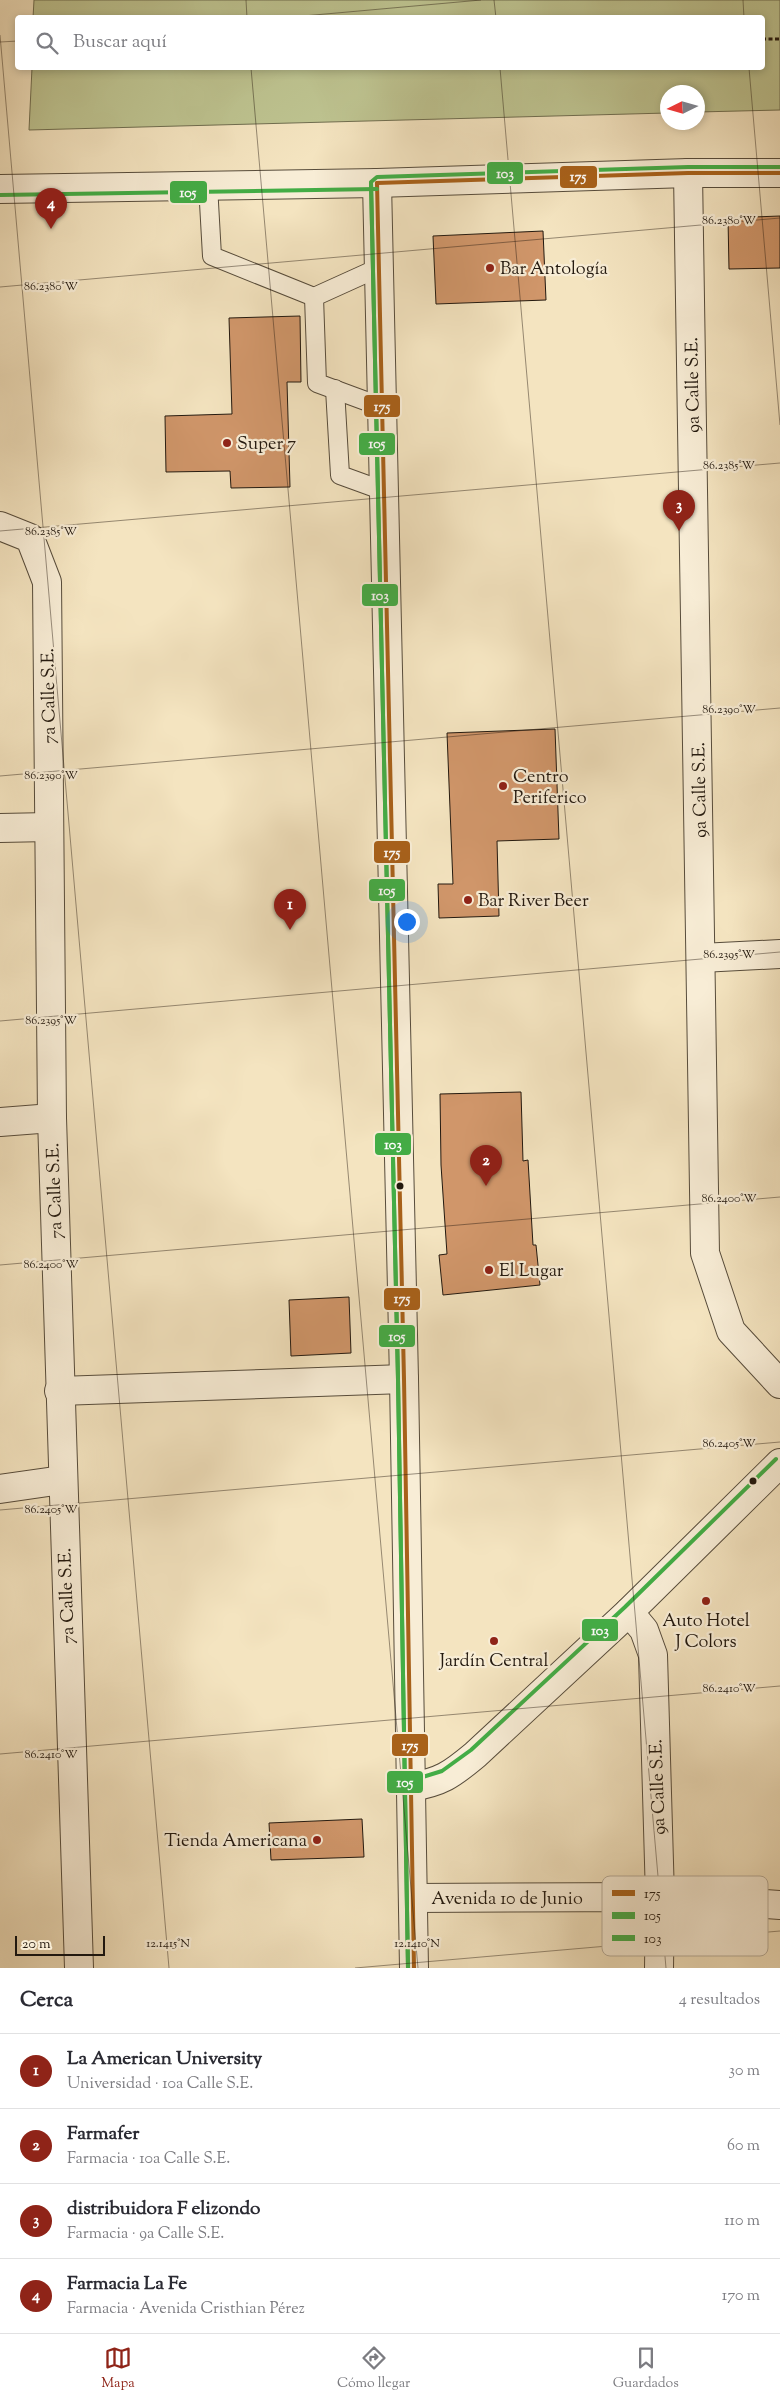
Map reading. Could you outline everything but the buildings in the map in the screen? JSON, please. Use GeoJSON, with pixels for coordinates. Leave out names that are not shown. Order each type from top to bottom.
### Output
{"type":"FeatureCollection","features":[{"type":"Feature","properties":{"kind":"street"},"geometry":{"type":"LineString","coordinates":[[0,189],[377,183],[688,173],[780,173]]}},
{"type":"Feature","properties":{"kind":"street","name":"9a Calle S.E."},"geometry":{"type":"LineString","coordinates":[[688,173],[705,1253],[732,1331],[780,1384]]}},
{"type":"Feature","properties":{"kind":"street"},"geometry":{"type":"LineString","coordinates":[[377,183],[404,1379],[414,1968]]}},
{"type":"Feature","properties":{"kind":"street","name":"7a Calle S.E."},"geometry":{"type":"LineString","coordinates":[[0,526],[30,538],[47,582],[52,1118],[79,1968]]}},
{"type":"Feature","properties":{"kind":"street"},"geometry":{"type":"LineString","coordinates":[[0,828],[49,827]]}},
{"type":"Feature","properties":{"kind":"street"},"geometry":{"type":"LineString","coordinates":[[701,958],[780,954]]}},
{"type":"Feature","properties":{"kind":"street"},"geometry":{"type":"LineString","coordinates":[[0,1122],[52,1118]]}},
{"type":"Feature","properties":{"kind":"street"},"geometry":{"type":"LineString","coordinates":[[60,1391],[404,1379]]}},
{"type":"Feature","properties":{"kind":"street"},"geometry":{"type":"LineString","coordinates":[[411,1787],[437,1782],[458,1770],[629,1612],[780,1463]]}},
{"type":"Feature","properties":{"kind":"street"},"geometry":{"type":"LineString","coordinates":[[0,1489],[62,1480]]}},
{"type":"Feature","properties":{"kind":"street","name":"9a Calle S.E."},"geometry":{"type":"LineString","coordinates":[[629,1612],[644,1630],[653,1655],[659,1876]]}},
{"type":"Feature","properties":{"kind":"street","name":"Avenida 10 de Junio"},"geometry":{"type":"LineString","coordinates":[[413,1898],[602,1897]]}},
{"type":"Feature","properties":{"kind":"lane"},"geometry":{"type":"LineString","coordinates":[[208,185],[212,256],[314,297],[378,268]]}},
{"type":"Feature","properties":{"kind":"lane"},"geometry":{"type":"LineString","coordinates":[[314,297],[317,383],[382,407]]}},
{"type":"Feature","properties":{"kind":"lane"},"geometry":{"type":"LineString","coordinates":[[335,390],[340,475],[384,491]]}},
{"type":"Feature","properties":{"kind":"path"},"geometry":{"type":"LineString","coordinates":[[765,39],[780,39]]}},
{"type":"Feature","properties":{"kind":"green space"},"geometry":{"type":"Polygon","coordinates":[[[34,0],[780,0],[780,110],[705,112],[705,85],[660,85],[660,113],[29,130],[32,70],[765,70],[765,15],[33,15],[34,0]]]}},
{"type":"Feature","properties":{"kind":"transit line","name":"103"},"geometry":{"type":"LineString","coordinates":[[408,1968],[398,1379],[371,182],[377,177],[688,167],[780,167]]}},
{"type":"Feature","properties":{"kind":"transit line","name":"175"},"geometry":{"type":"LineString","coordinates":[[377,183],[688,173],[780,173]]}},
{"type":"Feature","properties":{"kind":"transit line","name":"105"},"geometry":{"type":"LineString","coordinates":[[371,183],[398,1379],[408,1968]]}},
{"type":"Feature","properties":{"kind":"transit line","name":"175"},"geometry":{"type":"LineString","coordinates":[[377,183],[404,1379],[414,1968]]}},
{"type":"Feature","properties":{"kind":"transit line","name":"105"},"geometry":{"type":"LineString","coordinates":[[0,195],[377,189]]}},
{"type":"Feature","properties":{"kind":"transit line","name":"103"},"geometry":{"type":"LineString","coordinates":[[410,1781],[442,1771],[471,1750],[625,1607],[776,1459]]}},
{"type":"Feature","properties":{"kind":"place","name":"Farmacia La Fe"},"geometry":{"type":"Point","coordinates":[51,229]}},
{"type":"Feature","properties":{"kind":"place","name":"Bar Antología"},"geometry":{"type":"Point","coordinates":[490,268]}},
{"type":"Feature","properties":{"kind":"place","name":"Super 7"},"geometry":{"type":"Point","coordinates":[227,443]}},
{"type":"Feature","properties":{"kind":"place","name":"distribuidora F elizondo"},"geometry":{"type":"Point","coordinates":[679,531]}},
{"type":"Feature","properties":{"kind":"place","name":"Centro Periferico"},"geometry":{"type":"Point","coordinates":[503,786]}},
{"type":"Feature","properties":{"kind":"place","name":"Bar River Beer"},"geometry":{"type":"Point","coordinates":[468,900]}},
{"type":"Feature","properties":{"kind":"place","name":"La American University"},"geometry":{"type":"Point","coordinates":[290,930]}},
{"type":"Feature","properties":{"kind":"place","name":"Farmafer"},"geometry":{"type":"Point","coordinates":[486,1186]}},
{"type":"Feature","properties":{"kind":"place","name":"El Lugar"},"geometry":{"type":"Point","coordinates":[489,1270]}},
{"type":"Feature","properties":{"kind":"place","name":"Auto Hotel J Colors"},"geometry":{"type":"Point","coordinates":[706,1601]}},
{"type":"Feature","properties":{"kind":"place","name":"Jardín Central"},"geometry":{"type":"Point","coordinates":[494,1641]}},
{"type":"Feature","properties":{"kind":"place","name":"Tienda Americana"},"geometry":{"type":"Point","coordinates":[317,1840]}}]}
